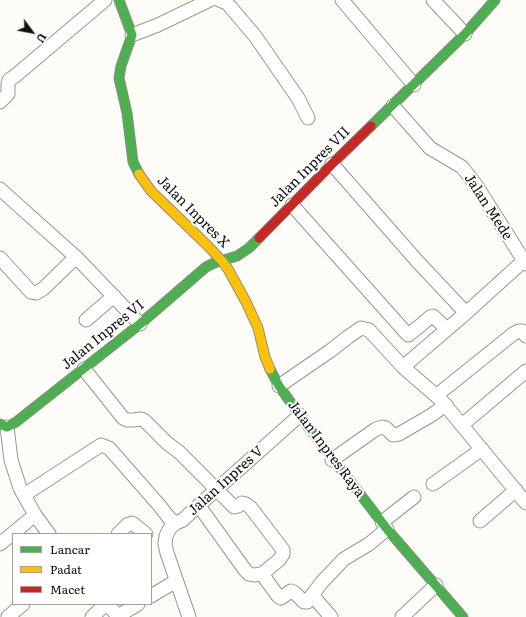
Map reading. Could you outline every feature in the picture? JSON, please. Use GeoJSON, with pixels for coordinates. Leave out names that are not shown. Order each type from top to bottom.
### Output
{"type":"FeatureCollection","features":[{"type":"Feature","properties":{"kind":"street"},"geometry":{"type":"LineString","coordinates":[[0,102],[8,94],[9,80],[105,0]]}},
{"type":"Feature","properties":{"kind":"street"},"geometry":{"type":"LineString","coordinates":[[119,0],[132,35],[158,26],[210,0]]}},
{"type":"Feature","properties":{"kind":"street"},"geometry":{"type":"LineString","coordinates":[[219,0],[227,2],[255,36],[298,98],[308,118]]}},
{"type":"Feature","properties":{"kind":"street"},"geometry":{"type":"LineString","coordinates":[[342,0],[414,85]]}},
{"type":"Feature","properties":{"kind":"street"},"geometry":{"type":"LineString","coordinates":[[433,0],[465,34]]}},
{"type":"Feature","properties":{"kind":"street","name":"Jalan Inpres VII"},"geometry":{"type":"LineString","coordinates":[[222,261],[236,256],[250,248],[332,164],[465,34],[495,0]]}},
{"type":"Feature","properties":{"kind":"street","name":"Jalan Inpres X"},"geometry":{"type":"LineString","coordinates":[[132,35],[121,66],[119,78],[127,113],[134,162],[140,176],[151,191],[222,261]]}},
{"type":"Feature","properties":{"kind":"street","name":"Jalan Mede"},"geometry":{"type":"LineString","coordinates":[[393,106],[430,148],[462,167],[476,185],[525,262]]}},
{"type":"Feature","properties":{"kind":"street"},"geometry":{"type":"LineString","coordinates":[[332,164],[466,313]]}},
{"type":"Feature","properties":{"kind":"street"},"geometry":{"type":"LineString","coordinates":[[0,189],[76,257],[140,324]]}},
{"type":"Feature","properties":{"kind":"street"},"geometry":{"type":"LineString","coordinates":[[292,205],[408,335],[430,316],[433,316],[447,329]]}},
{"type":"Feature","properties":{"kind":"street"},"geometry":{"type":"LineString","coordinates":[[0,258],[31,292],[36,293],[43,289],[76,257]]}},
{"type":"Feature","properties":{"kind":"street","name":"Jalan Inpres VI"},"geometry":{"type":"LineString","coordinates":[[3,426],[28,412],[140,324],[206,267],[222,261]]}},
{"type":"Feature","properties":{"kind":"street","name":"Jalan Inpres Raya"},"geometry":{"type":"LineString","coordinates":[[222,261],[233,277],[258,328],[265,357],[279,386],[332,460],[384,526],[463,617]]}},
{"type":"Feature","properties":{"kind":"street"},"geometry":{"type":"LineString","coordinates":[[403,367],[519,265],[525,262]]}},
{"type":"Feature","properties":{"kind":"street"},"geometry":{"type":"LineString","coordinates":[[86,320],[114,296]]}},
{"type":"Feature","properties":{"kind":"street"},"geometry":{"type":"LineString","coordinates":[[279,386],[361,328],[369,330],[403,367],[441,400],[526,503]]}},
{"type":"Feature","properties":{"kind":"street"},"geometry":{"type":"LineString","coordinates":[[332,460],[376,429],[382,427],[386,428],[393,435],[399,434],[430,416],[441,400],[513,334],[522,331],[526,336]]}},
{"type":"Feature","properties":{"kind":"street"},"geometry":{"type":"LineString","coordinates":[[84,368],[123,418],[127,420],[141,419],[179,452],[234,507],[242,503],[246,504],[282,550],[283,554],[279,560],[262,574],[249,574],[199,506]]}},
{"type":"Feature","properties":{"kind":"street"},"geometry":{"type":"LineString","coordinates":[[462,425],[526,371]]}},
{"type":"Feature","properties":{"kind":"street","name":"Jalan Inpres V"},"geometry":{"type":"LineString","coordinates":[[24,496],[102,445],[109,448],[170,519],[176,523],[183,520],[300,415]]}},
{"type":"Feature","properties":{"kind":"street"},"geometry":{"type":"LineString","coordinates":[[3,426],[11,460],[20,488],[35,515],[49,533]]}},
{"type":"Feature","properties":{"kind":"street"},"geometry":{"type":"LineString","coordinates":[[433,484],[482,449]]}},
{"type":"Feature","properties":{"kind":"street"},"geometry":{"type":"LineString","coordinates":[[0,463],[10,453]]}},
{"type":"Feature","properties":{"kind":"street"},"geometry":{"type":"LineString","coordinates":[[480,521],[516,490]]}},
{"type":"Feature","properties":{"kind":"street"},"geometry":{"type":"LineString","coordinates":[[262,574],[281,598],[291,592],[294,592],[304,602],[307,602],[322,582],[344,559],[369,544],[384,526],[414,497]]}},
{"type":"Feature","properties":{"kind":"street"},"geometry":{"type":"LineString","coordinates":[[13,533],[35,515]]}},
{"type":"Feature","properties":{"kind":"street"},"geometry":{"type":"LineString","coordinates":[[119,533],[127,525],[132,523],[145,533]]}},
{"type":"Feature","properties":{"kind":"street"},"geometry":{"type":"LineString","coordinates":[[176,523],[170,528],[166,536],[165,544],[189,617]]}},
{"type":"Feature","properties":{"kind":"street"},"geometry":{"type":"LineString","coordinates":[[0,544],[12,534]]}},
{"type":"Feature","properties":{"kind":"street"},"geometry":{"type":"LineString","coordinates":[[152,540],[167,552]]}},
{"type":"Feature","properties":{"kind":"street"},"geometry":{"type":"LineString","coordinates":[[152,595],[176,581]]}},
{"type":"Feature","properties":{"kind":"street"},"geometry":{"type":"LineString","coordinates":[[402,617],[436,585]]}},
{"type":"Feature","properties":{"kind":"street"},"geometry":{"type":"LineString","coordinates":[[312,595],[331,617]]}},
{"type":"Feature","properties":{"kind":"street"},"geometry":{"type":"LineString","coordinates":[[8,617],[22,605]]}},
{"type":"Feature","properties":{"kind":"street"},"geometry":{"type":"LineString","coordinates":[[92,617],[105,605]]}},
{"type":"Feature","properties":{"kind":"street"},"geometry":{"type":"LineString","coordinates":[[107,605],[118,616],[136,605]]}},
{"type":"Feature","properties":{"kind":"traffic: fast"},"geometry":{"type":"LineString","coordinates":[[119,0],[132,35],[121,66],[119,78],[127,113],[133,162],[139,174]]}},
{"type":"Feature","properties":{"kind":"traffic: fast"},"geometry":{"type":"LineString","coordinates":[[371,126],[465,34],[495,0]]}},
{"type":"Feature","properties":{"kind":"traffic: fast"},"geometry":{"type":"LineString","coordinates":[[0,424],[7,427],[16,422],[140,324],[206,267],[237,256],[249,248],[259,238]]}},
{"type":"Feature","properties":{"kind":"traffic: fast"},"geometry":{"type":"LineString","coordinates":[[270,369],[279,386],[309,428],[387,529],[463,617]]}},
{"type":"Feature","properties":{"kind":"traffic: slow"},"geometry":{"type":"LineString","coordinates":[[139,174],[151,191],[208,246],[228,269],[258,328],[265,357],[270,369]]}},
{"type":"Feature","properties":{"kind":"traffic: jam"},"geometry":{"type":"LineString","coordinates":[[259,238],[371,126]]}}]}
